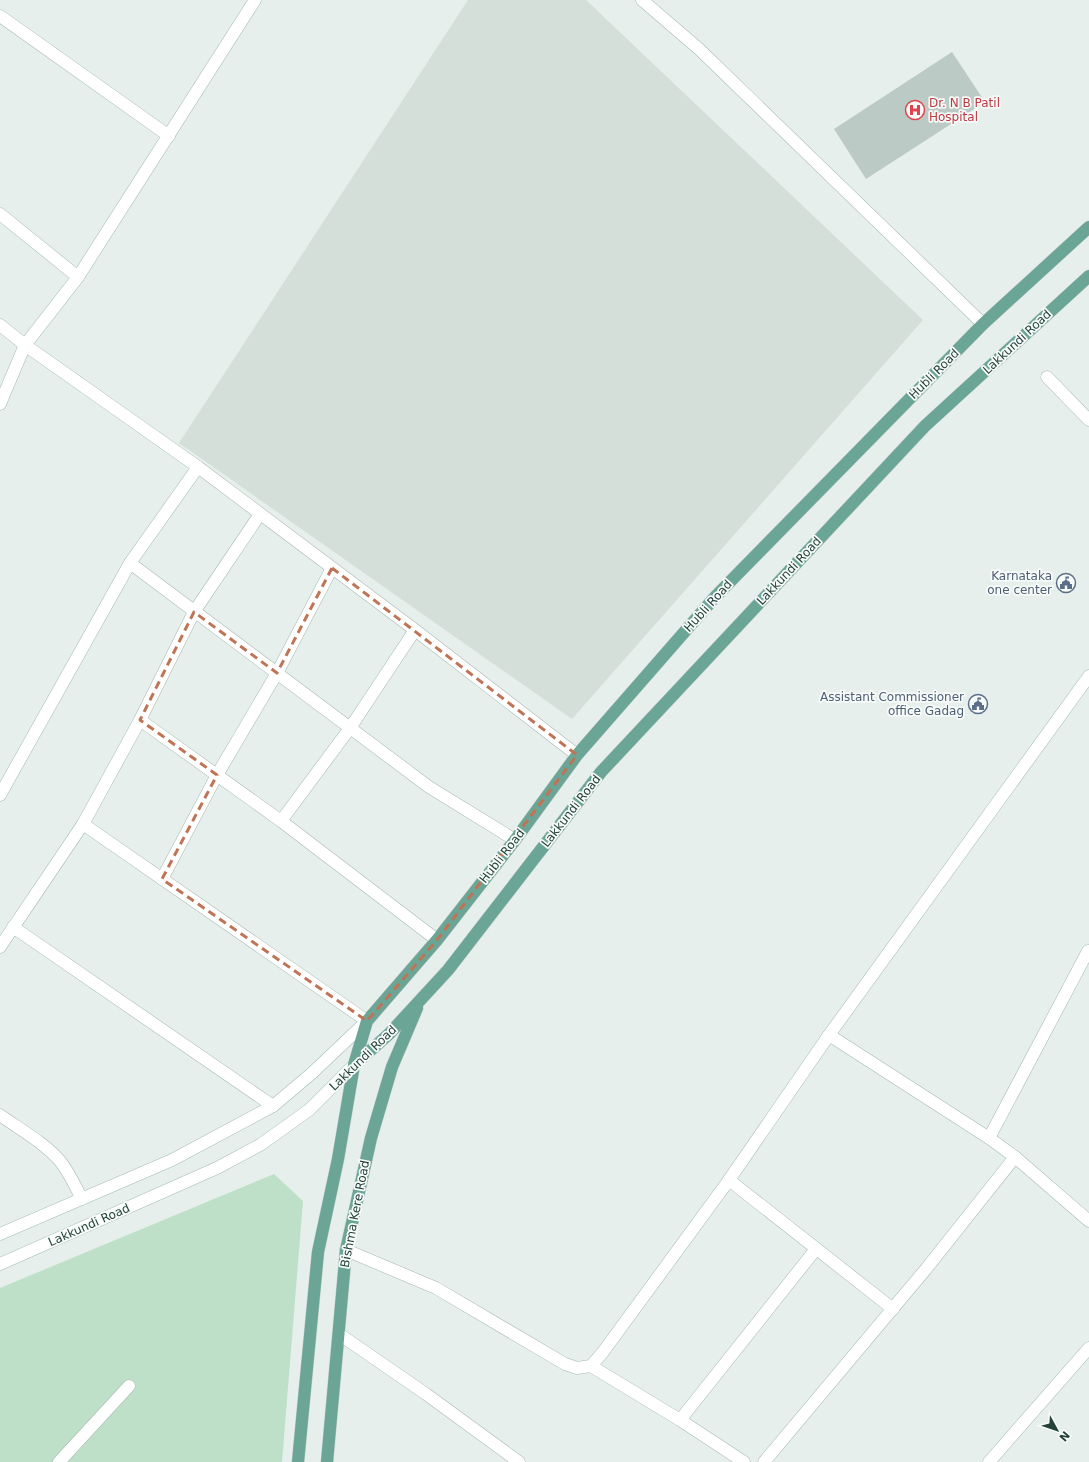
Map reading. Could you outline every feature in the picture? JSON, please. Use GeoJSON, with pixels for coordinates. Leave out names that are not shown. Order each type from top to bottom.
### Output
{"type":"FeatureCollection","features":[{"type":"Feature","properties":{"kind":"main road","name":"Hubli Road"},"geometry":{"type":"LineString","coordinates":[[367,1021],[437,940],[515,840],[577,755],[715,597],[983,324],[1089,227]]}},
{"type":"Feature","properties":{"kind":"main road","name":"Lakkundi Road"},"geometry":{"type":"LineString","coordinates":[[354,1065],[389,1034],[448,970],[601,772],[925,426],[1089,276]]}},
{"type":"Feature","properties":{"kind":"main road","name":"Bishma Kere Road"},"geometry":{"type":"LineString","coordinates":[[327,1462],[346,1250],[371,1138],[392,1067],[421,1000]]}},
{"type":"Feature","properties":{"kind":"main road"},"geometry":{"type":"LineString","coordinates":[[298,1462],[318,1252],[338,1159],[354,1065],[367,1021]]}},
{"type":"Feature","properties":{"kind":"street"},"geometry":{"type":"LineString","coordinates":[[642,0],[699,49],[983,324]]}},
{"type":"Feature","properties":{"kind":"street"},"geometry":{"type":"LineString","coordinates":[[0,404],[25,345],[78,277],[168,136],[250,2]]}},
{"type":"Feature","properties":{"kind":"street"},"geometry":{"type":"LineString","coordinates":[[0,16],[168,136]]}},
{"type":"Feature","properties":{"kind":"street"},"geometry":{"type":"LineString","coordinates":[[0,214],[78,277]]}},
{"type":"Feature","properties":{"kind":"street"},"geometry":{"type":"LineString","coordinates":[[0,325],[25,345],[198,467],[415,630],[577,755]]}},
{"type":"Feature","properties":{"kind":"street"},"geometry":{"type":"LineString","coordinates":[[1047,377],[1089,420]]}},
{"type":"Feature","properties":{"kind":"street"},"geometry":{"type":"LineString","coordinates":[[0,795],[130,563],[198,467]]}},
{"type":"Feature","properties":{"kind":"street"},"geometry":{"type":"LineString","coordinates":[[0,947],[83,824],[140,720],[194,612],[260,514]]}},
{"type":"Feature","properties":{"kind":"street"},"geometry":{"type":"LineString","coordinates":[[130,563],[429,787],[515,840]]}},
{"type":"Feature","properties":{"kind":"street"},"geometry":{"type":"LineString","coordinates":[[162,879],[217,775],[277,673],[332,568]]}},
{"type":"Feature","properties":{"kind":"street"},"geometry":{"type":"LineString","coordinates":[[281,821],[350,728],[415,630]]}},
{"type":"Feature","properties":{"kind":"street"},"geometry":{"type":"LineString","coordinates":[[591,1366],[729,1180],[829,1035],[1089,676]]}},
{"type":"Feature","properties":{"kind":"street"},"geometry":{"type":"LineString","coordinates":[[140,720],[281,821],[437,940]]}},
{"type":"Feature","properties":{"kind":"street"},"geometry":{"type":"LineString","coordinates":[[83,824],[367,1021]]}},
{"type":"Feature","properties":{"kind":"street"},"geometry":{"type":"LineString","coordinates":[[13,927],[273,1106]]}},
{"type":"Feature","properties":{"kind":"street"},"geometry":{"type":"LineString","coordinates":[[989,1138],[1088,951]]}},
{"type":"Feature","properties":{"kind":"street","name":"Lakkundi Road"},"geometry":{"type":"LineString","coordinates":[[0,1234],[172,1160],[273,1106],[311,1074],[367,1021]]}},
{"type":"Feature","properties":{"kind":"street"},"geometry":{"type":"LineString","coordinates":[[829,1035],[989,1138],[1015,1157],[1089,1220]]}},
{"type":"Feature","properties":{"kind":"street","name":"Lakkundi Road"},"geometry":{"type":"LineString","coordinates":[[0,1264],[217,1168],[260,1145],[309,1110],[354,1065]]}},
{"type":"Feature","properties":{"kind":"street"},"geometry":{"type":"LineString","coordinates":[[0,1115],[44,1146],[59,1160],[82,1199]]}},
{"type":"Feature","properties":{"kind":"street"},"geometry":{"type":"LineString","coordinates":[[764,1462],[931,1263],[1015,1157]]}},
{"type":"Feature","properties":{"kind":"street"},"geometry":{"type":"LineString","coordinates":[[729,1180],[893,1309]]}},
{"type":"Feature","properties":{"kind":"street"},"geometry":{"type":"LineString","coordinates":[[680,1420],[816,1249]]}},
{"type":"Feature","properties":{"kind":"street"},"geometry":{"type":"LineString","coordinates":[[346,1250],[436,1288],[565,1364],[577,1368],[591,1366],[680,1420],[744,1462]]}},
{"type":"Feature","properties":{"kind":"street"},"geometry":{"type":"LineString","coordinates":[[339,1334],[426,1394],[519,1462]]}},
{"type":"Feature","properties":{"kind":"street"},"geometry":{"type":"LineString","coordinates":[[989,1462],[1089,1348]]}},
{"type":"Feature","properties":{"kind":"street"},"geometry":{"type":"LineString","coordinates":[[59,1462],[129,1386]]}},
{"type":"Feature","properties":{"kind":"highlighted area"},"geometry":{"type":"Polygon","coordinates":[[[332,568],[577,755],[437,940],[367,1021],[162,879],[217,775],[140,720],[194,612],[277,673],[332,568]]]}},
{"type":"Feature","properties":{"kind":"shaded area"},"geometry":{"type":"Polygon","coordinates":[[[468,0],[586,0],[923,320],[572,719],[179,443],[468,0]]]}},
{"type":"Feature","properties":{"kind":"green space"},"geometry":{"type":"Polygon","coordinates":[[[274,1174],[303,1201],[282,1462],[0,1462],[0,1288],[274,1174]]]}},
{"type":"Feature","properties":{"kind":"building"},"geometry":{"type":"Polygon","coordinates":[[[952,52],[985,102],[866,179],[834,129],[952,52]]]}},
{"type":"Feature","properties":{"kind":"place","name":"Dr. N B Patil Hospital"},"geometry":{"type":"Point","coordinates":[915,110]}},
{"type":"Feature","properties":{"kind":"place","name":"Karnataka one center"},"geometry":{"type":"Point","coordinates":[1066,583]}},
{"type":"Feature","properties":{"kind":"place","name":"Assistant Commissioner office Gadag"},"geometry":{"type":"Point","coordinates":[978,704]}}]}
